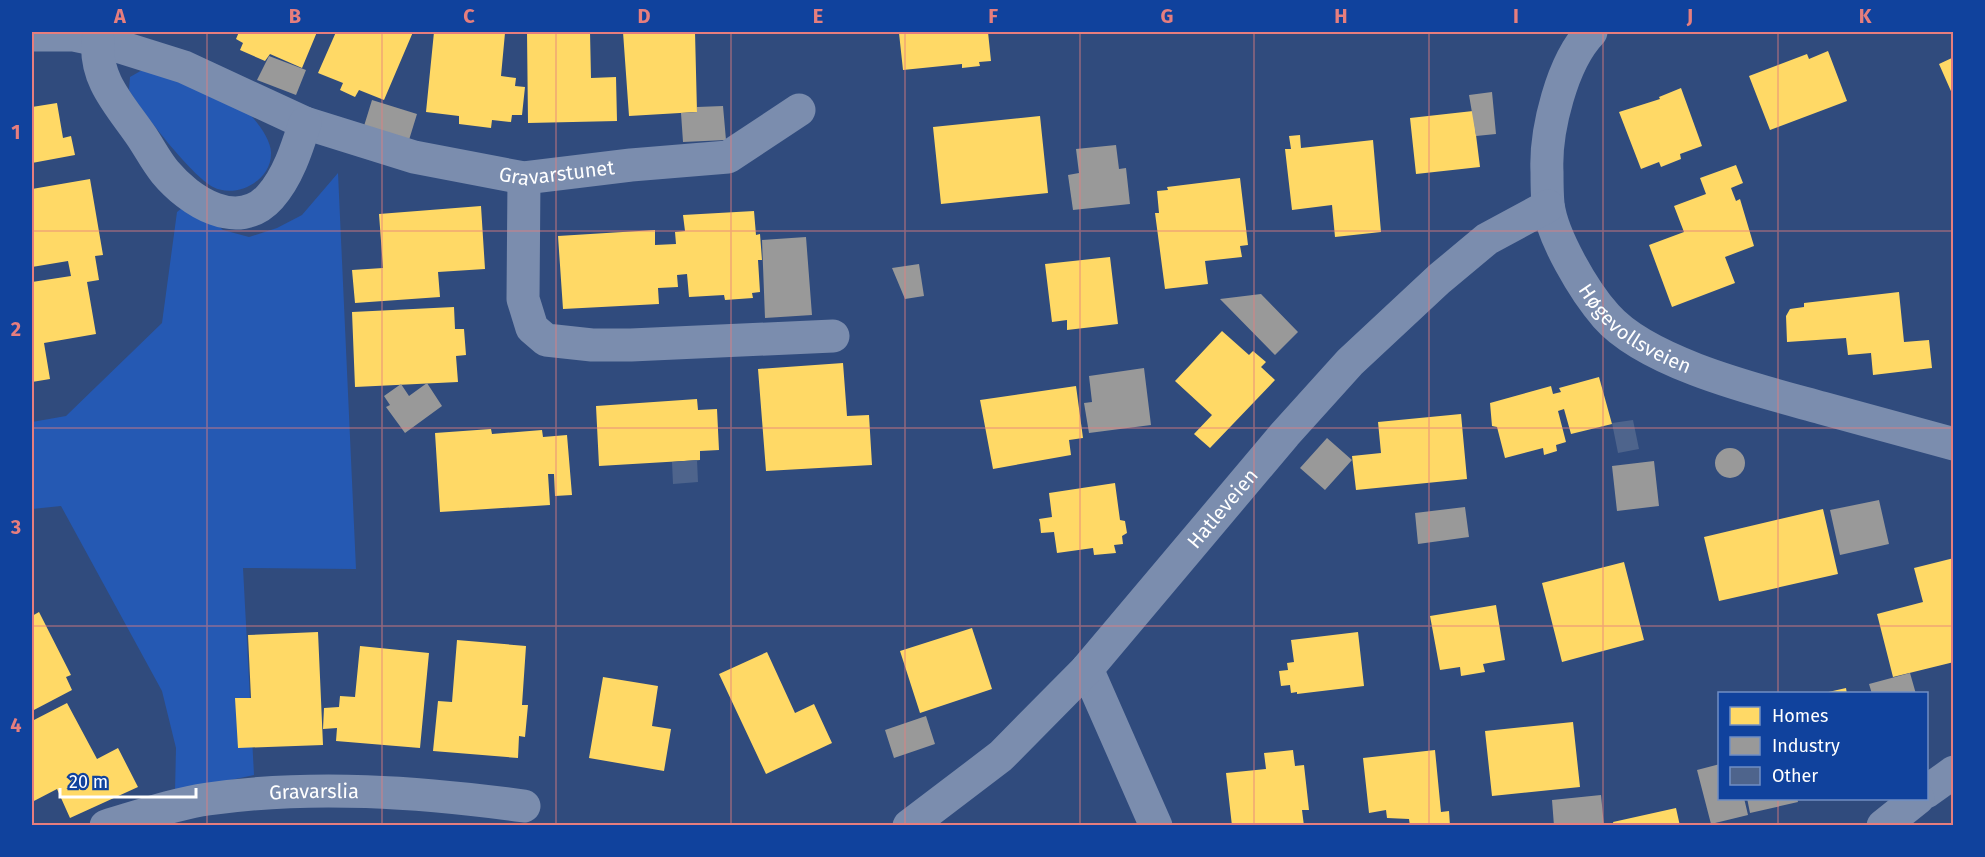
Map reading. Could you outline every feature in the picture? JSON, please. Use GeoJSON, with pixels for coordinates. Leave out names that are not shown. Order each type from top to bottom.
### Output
{"type":"FeatureCollection","features":[{"type":"Feature","properties":{"kind":"street","name":"Høgevollsveien"},"geometry":{"type":"LineString","coordinates":[[1591,32],[1562,81],[1546,147],[1548,206],[1559,237],[1579,279],[1607,317],[1639,342],[1688,367],[1758,390],[1953,444]]}},
{"type":"Feature","properties":{"kind":"street","name":"Gravarstunet"},"geometry":{"type":"LineString","coordinates":[[32,35],[74,35],[98,40],[184,67],[305,123],[414,157],[524,178],[631,165],[728,157],[799,110]]}},
{"type":"Feature","properties":{"kind":"street"},"geometry":{"type":"LineString","coordinates":[[98,40],[96,60],[110,92],[165,172],[187,195],[201,203],[225,212],[239,214],[258,208],[271,197],[284,175],[305,123]]}},
{"type":"Feature","properties":{"kind":"street"},"geometry":{"type":"LineString","coordinates":[[524,178],[523,299],[532,328],[546,340],[583,345],[631,345],[833,336]]}},
{"type":"Feature","properties":{"kind":"street","name":"Hatleveien"},"geometry":{"type":"LineString","coordinates":[[909,825],[1001,756],[1087,669],[1285,434],[1350,362],[1439,279],[1487,239],[1548,206]]}},
{"type":"Feature","properties":{"kind":"street"},"geometry":{"type":"LineString","coordinates":[[1087,669],[1156,825]]}},
{"type":"Feature","properties":{"kind":"street"},"geometry":{"type":"LineString","coordinates":[[1928,791],[1953,772]]}},
{"type":"Feature","properties":{"kind":"street","name":"Gravarslia"},"geometry":{"type":"LineString","coordinates":[[106,825],[207,799],[296,792],[394,794],[524,806]]}},
{"type":"Feature","properties":{"kind":"street"},"geometry":{"type":"LineString","coordinates":[[1882,825],[1915,800]]}},
{"type":"Feature","properties":{"kind":"shaded area"},"geometry":{"type":"Polygon","coordinates":[[[144,69],[199,88],[230,102],[249,114],[264,132],[271,149],[269,164],[259,179],[251,185],[232,191],[213,187],[204,181],[156,127],[129,90],[130,77],[144,69]]]}},
{"type":"Feature","properties":{"kind":"shaded area"},"geometry":{"type":"Polygon","coordinates":[[[338,173],[356,569],[243,568],[254,775],[175,792],[176,748],[162,691],[61,506],[32,509],[32,422],[66,416],[162,323],[177,212],[191,201],[223,230],[249,237],[277,228],[302,215],[338,173]]]}},
{"type":"Feature","properties":{"kind":"building: Homes"},"geometry":{"type":"Polygon","coordinates":[[[239,32],[317,32],[302,68],[270,54],[265,61],[240,50],[243,43],[236,39],[239,32]]]}},
{"type":"Feature","properties":{"kind":"building: Homes"},"geometry":{"type":"Polygon","coordinates":[[[336,32],[413,32],[384,100],[359,90],[355,97],[340,90],[343,83],[318,73],[336,32]]]}},
{"type":"Feature","properties":{"kind":"building: Homes"},"geometry":{"type":"Polygon","coordinates":[[[434,32],[505,33],[501,76],[516,78],[515,86],[525,87],[522,115],[512,115],[511,122],[492,120],[491,128],[459,124],[459,116],[426,112],[434,32]]]}},
{"type":"Feature","properties":{"kind":"building: Homes"},"geometry":{"type":"Polygon","coordinates":[[[527,32],[590,32],[591,78],[616,77],[617,121],[528,123],[527,32]]]}},
{"type":"Feature","properties":{"kind":"building: Homes"},"geometry":{"type":"Polygon","coordinates":[[[623,32],[695,32],[697,112],[629,116],[623,32]]]}},
{"type":"Feature","properties":{"kind":"building: Homes"},"geometry":{"type":"Polygon","coordinates":[[[988,32],[991,61],[979,62],[980,66],[962,68],[962,64],[903,70],[899,33],[988,32]]]}},
{"type":"Feature","properties":{"kind":"building: Homes"},"geometry":{"type":"Polygon","coordinates":[[[1828,51],[1847,101],[1770,130],[1749,76],[1807,54],[1809,59],[1828,51]]]}},
{"type":"Feature","properties":{"kind":"building: Homes"},"geometry":{"type":"Polygon","coordinates":[[[1954,57],[1954,98],[1939,64],[1954,57]]]}},
{"type":"Feature","properties":{"kind":"building: Homes"},"geometry":{"type":"Polygon","coordinates":[[[1681,88],[1702,146],[1680,154],[1681,159],[1661,167],[1659,162],[1641,169],[1619,112],[1660,99],[1659,97],[1681,88]]]}},
{"type":"Feature","properties":{"kind":"building: Homes"},"geometry":{"type":"Polygon","coordinates":[[[57,103],[63,138],[71,136],[75,155],[32,163],[32,107],[57,103]]]}},
{"type":"Feature","properties":{"kind":"building: Homes"},"geometry":{"type":"Polygon","coordinates":[[[1473,111],[1480,167],[1416,174],[1410,118],[1473,111]]]}},
{"type":"Feature","properties":{"kind":"building: Homes"},"geometry":{"type":"Polygon","coordinates":[[[1040,116],[1048,193],[941,204],[933,127],[1040,116]]]}},
{"type":"Feature","properties":{"kind":"building: Homes"},"geometry":{"type":"Polygon","coordinates":[[[1300,135],[1301,148],[1373,140],[1381,232],[1335,237],[1332,205],[1292,210],[1285,149],[1291,149],[1289,136],[1300,135]]]}},
{"type":"Feature","properties":{"kind":"building: Homes"},"geometry":{"type":"Polygon","coordinates":[[[1736,165],[1743,183],[1731,188],[1736,201],[1740,199],[1754,246],[1725,257],[1735,283],[1672,307],[1649,245],[1684,232],[1674,206],[1706,194],[1700,178],[1736,165]]]}},
{"type":"Feature","properties":{"kind":"building: Homes"},"geometry":{"type":"Polygon","coordinates":[[[1240,178],[1248,245],[1240,246],[1242,257],[1205,261],[1208,284],[1165,289],[1155,213],[1159,213],[1157,191],[1168,190],[1167,187],[1240,178]]]}},
{"type":"Feature","properties":{"kind":"building: Homes"},"geometry":{"type":"Polygon","coordinates":[[[90,179],[103,255],[95,256],[99,280],[87,282],[96,334],[44,343],[50,379],[32,382],[32,282],[71,276],[68,261],[32,267],[32,189],[90,179]]]}},
{"type":"Feature","properties":{"kind":"building: Homes"},"geometry":{"type":"Polygon","coordinates":[[[481,206],[485,269],[438,272],[440,297],[355,303],[352,270],[383,268],[379,214],[481,206]]]}},
{"type":"Feature","properties":{"kind":"building: Homes"},"geometry":{"type":"Polygon","coordinates":[[[754,211],[756,235],[760,234],[762,260],[758,260],[760,292],[752,293],[753,298],[725,300],[724,295],[689,297],[687,274],[677,275],[678,287],[658,288],[659,304],[563,309],[558,236],[655,230],[655,245],[676,244],[675,232],[685,231],[683,215],[754,211]]]}},
{"type":"Feature","properties":{"kind":"building: Homes"},"geometry":{"type":"Polygon","coordinates":[[[1110,257],[1118,324],[1067,330],[1067,320],[1052,322],[1045,264],[1110,257]]]}},
{"type":"Feature","properties":{"kind":"building: Homes"},"geometry":{"type":"Polygon","coordinates":[[[1899,292],[1904,342],[1929,340],[1932,368],[1873,375],[1871,353],[1848,355],[1846,338],[1787,342],[1786,316],[1790,309],[1804,307],[1804,303],[1899,292]]]}},
{"type":"Feature","properties":{"kind":"building: Homes"},"geometry":{"type":"Polygon","coordinates":[[[454,307],[455,329],[464,329],[466,355],[456,356],[458,382],[355,387],[352,312],[454,307]]]}},
{"type":"Feature","properties":{"kind":"building: Homes"},"geometry":{"type":"Polygon","coordinates":[[[1222,331],[1249,355],[1253,351],[1266,362],[1261,367],[1275,380],[1210,448],[1194,434],[1212,415],[1175,381],[1222,331]]]}},
{"type":"Feature","properties":{"kind":"building: Homes"},"geometry":{"type":"Polygon","coordinates":[[[843,363],[847,416],[869,415],[872,465],[766,471],[758,369],[843,363]]]}},
{"type":"Feature","properties":{"kind":"building: Homes"},"geometry":{"type":"Polygon","coordinates":[[[1599,377],[1612,424],[1571,434],[1564,409],[1558,411],[1566,442],[1556,445],[1557,451],[1544,455],[1543,448],[1505,458],[1497,427],[1492,426],[1490,403],[1551,386],[1553,394],[1561,392],[1559,388],[1599,377]]]}},
{"type":"Feature","properties":{"kind":"building: Homes"},"geometry":{"type":"Polygon","coordinates":[[[1076,386],[1083,438],[1069,440],[1071,455],[993,469],[980,400],[1076,386]]]}},
{"type":"Feature","properties":{"kind":"building: Homes"},"geometry":{"type":"Polygon","coordinates":[[[697,399],[698,410],[717,409],[719,450],[700,451],[700,460],[599,466],[596,406],[697,399]]]}},
{"type":"Feature","properties":{"kind":"building: Homes"},"geometry":{"type":"Polygon","coordinates":[[[1461,414],[1467,479],[1356,490],[1352,456],[1381,453],[1378,422],[1461,414]]]}},
{"type":"Feature","properties":{"kind":"building: Homes"},"geometry":{"type":"Polygon","coordinates":[[[491,429],[492,434],[542,430],[543,437],[567,435],[572,495],[555,496],[554,474],[548,474],[550,505],[440,512],[435,433],[491,429]]]}},
{"type":"Feature","properties":{"kind":"building: Homes"},"geometry":{"type":"Polygon","coordinates":[[[1115,483],[1120,520],[1125,521],[1127,533],[1122,536],[1123,544],[1114,545],[1116,553],[1094,555],[1093,548],[1057,553],[1054,532],[1041,533],[1039,519],[1052,517],[1049,493],[1115,483]]]}},
{"type":"Feature","properties":{"kind":"building: Homes"},"geometry":{"type":"Polygon","coordinates":[[[1823,509],[1838,574],[1719,601],[1704,537],[1823,509]]]}},
{"type":"Feature","properties":{"kind":"building: Homes"},"geometry":{"type":"Polygon","coordinates":[[[1954,558],[1954,662],[1893,677],[1877,614],[1923,602],[1914,568],[1954,558]]]}},
{"type":"Feature","properties":{"kind":"building: Homes"},"geometry":{"type":"Polygon","coordinates":[[[1624,562],[1644,640],[1562,662],[1542,583],[1624,562]]]}},
{"type":"Feature","properties":{"kind":"building: Homes"},"geometry":{"type":"Polygon","coordinates":[[[1496,605],[1505,660],[1483,664],[1485,672],[1461,676],[1460,667],[1440,670],[1430,616],[1496,605]]]}},
{"type":"Feature","properties":{"kind":"building: Homes"},"geometry":{"type":"Polygon","coordinates":[[[39,612],[71,675],[66,677],[72,690],[32,711],[32,616],[39,612]]]}},
{"type":"Feature","properties":{"kind":"building: Homes"},"geometry":{"type":"Polygon","coordinates":[[[972,628],[992,689],[920,713],[900,651],[972,628]]]}},
{"type":"Feature","properties":{"kind":"building: Homes"},"geometry":{"type":"Polygon","coordinates":[[[318,632],[323,745],[238,748],[235,698],[251,698],[248,635],[318,632]]]}},
{"type":"Feature","properties":{"kind":"building: Homes"},"geometry":{"type":"Polygon","coordinates":[[[1358,632],[1364,686],[1297,694],[1297,692],[1291,693],[1290,685],[1281,686],[1279,671],[1288,670],[1287,663],[1294,662],[1291,640],[1358,632]]]}},
{"type":"Feature","properties":{"kind":"building: Homes"},"geometry":{"type":"Polygon","coordinates":[[[457,640],[526,646],[522,705],[528,705],[525,737],[519,736],[518,758],[433,751],[438,701],[452,702],[457,640]]]}},
{"type":"Feature","properties":{"kind":"building: Homes"},"geometry":{"type":"Polygon","coordinates":[[[360,646],[429,653],[420,748],[336,741],[337,728],[323,729],[324,708],[339,707],[340,696],[355,697],[360,646]]]}},
{"type":"Feature","properties":{"kind":"building: Homes"},"geometry":{"type":"Polygon","coordinates":[[[767,652],[795,713],[814,704],[832,743],[766,774],[719,674],[767,652]]]}},
{"type":"Feature","properties":{"kind":"building: Homes"},"geometry":{"type":"Polygon","coordinates":[[[603,677],[658,686],[652,726],[671,729],[664,771],[589,758],[603,677]]]}},
{"type":"Feature","properties":{"kind":"building: Homes"},"geometry":{"type":"Polygon","coordinates":[[[1846,688],[1847,692],[1828,692],[1846,688]]]}},
{"type":"Feature","properties":{"kind":"building: Homes"},"geometry":{"type":"Polygon","coordinates":[[[67,703],[97,759],[118,748],[138,787],[70,818],[57,789],[32,802],[32,721],[67,703]]]}},
{"type":"Feature","properties":{"kind":"building: Homes"},"geometry":{"type":"Polygon","coordinates":[[[1573,722],[1580,787],[1492,796],[1485,731],[1573,722]]]}},
{"type":"Feature","properties":{"kind":"building: Homes"},"geometry":{"type":"Polygon","coordinates":[[[1293,750],[1295,766],[1304,765],[1309,810],[1302,810],[1304,826],[1232,826],[1226,773],[1266,769],[1264,753],[1293,750]]]}},
{"type":"Feature","properties":{"kind":"building: Homes"},"geometry":{"type":"Polygon","coordinates":[[[1435,750],[1441,812],[1449,811],[1450,826],[1410,826],[1409,819],[1387,818],[1386,810],[1369,813],[1363,758],[1435,750]]]}},
{"type":"Feature","properties":{"kind":"building: Homes"},"geometry":{"type":"Polygon","coordinates":[[[1676,808],[1680,826],[1614,826],[1613,822],[1676,808]]]}},
{"type":"Feature","properties":{"kind":"building: Industry"},"geometry":{"type":"Polygon","coordinates":[[[269,56],[306,70],[296,95],[257,80],[269,56]]]}},
{"type":"Feature","properties":{"kind":"building: Industry"},"geometry":{"type":"Polygon","coordinates":[[[1492,92],[1496,134],[1476,136],[1469,95],[1492,92]]]}},
{"type":"Feature","properties":{"kind":"building: Industry"},"geometry":{"type":"Polygon","coordinates":[[[372,100],[417,114],[409,140],[364,126],[372,100]]]}},
{"type":"Feature","properties":{"kind":"building: Industry"},"geometry":{"type":"Polygon","coordinates":[[[723,106],[726,140],[683,142],[681,113],[697,112],[697,107],[723,106]]]}},
{"type":"Feature","properties":{"kind":"building: Industry"},"geometry":{"type":"Polygon","coordinates":[[[1116,145],[1119,169],[1126,168],[1130,204],[1073,210],[1068,175],[1079,173],[1076,149],[1116,145]]]}},
{"type":"Feature","properties":{"kind":"building: Industry"},"geometry":{"type":"Polygon","coordinates":[[[806,237],[812,315],[765,318],[762,240],[806,237]]]}},
{"type":"Feature","properties":{"kind":"building: Industry"},"geometry":{"type":"Polygon","coordinates":[[[919,264],[924,296],[905,299],[892,268],[919,264]]]}},
{"type":"Feature","properties":{"kind":"building: Industry"},"geometry":{"type":"Polygon","coordinates":[[[1261,294],[1298,332],[1275,355],[1220,299],[1261,294]]]}},
{"type":"Feature","properties":{"kind":"building: Industry"},"geometry":{"type":"Polygon","coordinates":[[[1144,368],[1151,425],[1089,433],[1084,403],[1092,402],[1089,376],[1144,368]]]}},
{"type":"Feature","properties":{"kind":"building: Industry"},"geometry":{"type":"Polygon","coordinates":[[[427,383],[442,406],[405,433],[386,407],[390,405],[384,396],[401,384],[409,396],[427,383]]]}},
{"type":"Feature","properties":{"kind":"building: Industry"},"geometry":{"type":"Polygon","coordinates":[[[1327,438],[1352,460],[1325,490],[1300,468],[1327,438]]]}},
{"type":"Feature","properties":{"kind":"building: Industry"},"geometry":{"type":"Polygon","coordinates":[[[1730,448],[1741,452],[1745,463],[1741,474],[1730,478],[1719,474],[1715,463],[1719,452],[1730,448]]]}},
{"type":"Feature","properties":{"kind":"building: Industry"},"geometry":{"type":"Polygon","coordinates":[[[1654,461],[1659,506],[1617,511],[1612,466],[1654,461]]]}},
{"type":"Feature","properties":{"kind":"building: Industry"},"geometry":{"type":"Polygon","coordinates":[[[1879,500],[1889,544],[1840,555],[1830,510],[1879,500]]]}},
{"type":"Feature","properties":{"kind":"building: Industry"},"geometry":{"type":"Polygon","coordinates":[[[1465,507],[1469,537],[1418,544],[1415,513],[1465,507]]]}},
{"type":"Feature","properties":{"kind":"building: Industry"},"geometry":{"type":"Polygon","coordinates":[[[1910,673],[1915,692],[1871,692],[1869,684],[1910,673]]]}},
{"type":"Feature","properties":{"kind":"building: Industry"},"geometry":{"type":"Polygon","coordinates":[[[926,716],[935,744],[894,758],[885,730],[926,716]]]}},
{"type":"Feature","properties":{"kind":"building: Industry"},"geometry":{"type":"Polygon","coordinates":[[[1718,765],[1718,800],[1744,800],[1748,815],[1711,824],[1697,770],[1718,765]]]}},
{"type":"Feature","properties":{"kind":"building: Industry"},"geometry":{"type":"Polygon","coordinates":[[[1601,795],[1604,826],[1554,826],[1552,800],[1601,795]]]}},
{"type":"Feature","properties":{"kind":"building: Industry"},"geometry":{"type":"Polygon","coordinates":[[[1747,800],[1798,800],[1798,802],[1750,813],[1747,800]]]}},
{"type":"Feature","properties":{"kind":"building: Other"},"geometry":{"type":"Polygon","coordinates":[[[1633,420],[1639,449],[1618,453],[1612,423],[1633,420]]]}},
{"type":"Feature","properties":{"kind":"building: Other"},"geometry":{"type":"Polygon","coordinates":[[[697,460],[698,482],[673,484],[672,462],[697,460]]]}}]}
